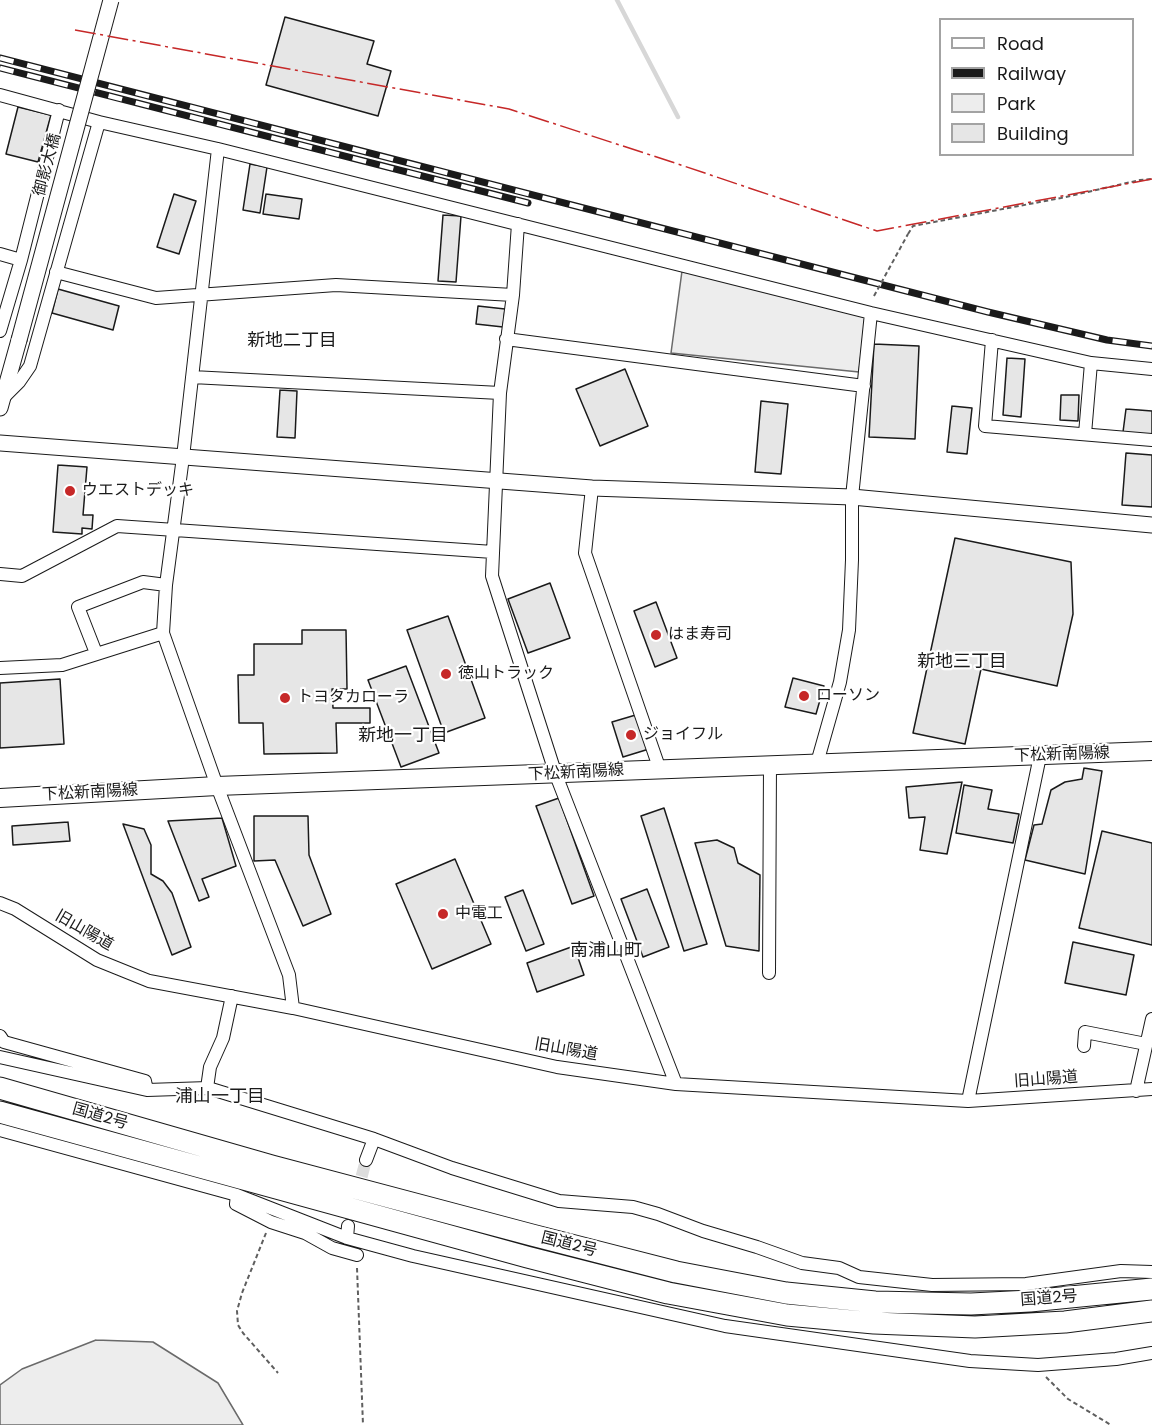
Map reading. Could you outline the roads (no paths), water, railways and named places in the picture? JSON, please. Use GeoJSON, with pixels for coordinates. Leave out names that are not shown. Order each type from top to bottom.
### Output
{"type":"FeatureCollection","features":[{"type":"Feature","properties":{"kind":"highway","name":"国道2号"},"geometry":{"type":"LineString","coordinates":[[0,1088],[272,1166],[532,1235],[676,1272],[786,1293],[874,1302],[971,1304],[1028,1292],[1152,1289]]}},
{"type":"Feature","properties":{"kind":"highway","name":"国道2号"},"geometry":{"type":"LineString","coordinates":[[0,1112],[527,1257],[668,1293],[787,1315],[863,1322],[975,1327],[1065,1322],[1152,1311]]}},
{"type":"Feature","properties":{"kind":"main road","name":"下松新南陽線"},"geometry":{"type":"LineString","coordinates":[[0,798],[218,786],[1152,751]]}},
{"type":"Feature","properties":{"kind":"street","name":"御影大橋"},"geometry":{"type":"LineString","coordinates":[[1,397],[20,340],[111,0]]}},
{"type":"Feature","properties":{"kind":"street"},"geometry":{"type":"LineString","coordinates":[[0,95],[99,122],[218,149],[871,313],[1090,363],[1152,369]]}},
{"type":"Feature","properties":{"kind":"street"},"geometry":{"type":"LineString","coordinates":[[0,331],[21,260],[59,111]]}},
{"type":"Feature","properties":{"kind":"street"},"geometry":{"type":"LineString","coordinates":[[1,397],[19,382],[30,366],[99,122]]}},
{"type":"Feature","properties":{"kind":"street"},"geometry":{"type":"LineString","coordinates":[[218,149],[166,585],[163,633],[289,975],[293,1008]]}},
{"type":"Feature","properties":{"kind":"street"},"geometry":{"type":"LineString","coordinates":[[518,224],[513,295],[500,393],[492,576],[556,775],[676,1084]]}},
{"type":"Feature","properties":{"kind":"street"},"geometry":{"type":"LineString","coordinates":[[0,254],[21,260]]}},
{"type":"Feature","properties":{"kind":"street"},"geometry":{"type":"LineString","coordinates":[[56,272],[156,298],[336,285],[513,295]]}},
{"type":"Feature","properties":{"kind":"street"},"geometry":{"type":"LineString","coordinates":[[818,763],[840,682],[849,630],[852,497],[871,313]]}},
{"type":"Feature","properties":{"kind":"street"},"geometry":{"type":"LineString","coordinates":[[506,339],[864,386]]}},
{"type":"Feature","properties":{"kind":"street"},"geometry":{"type":"LineString","coordinates":[[992,340],[985,426],[1152,440]]}},
{"type":"Feature","properties":{"kind":"street"},"geometry":{"type":"LineString","coordinates":[[1085,434],[1090,363]]}},
{"type":"Feature","properties":{"kind":"street"},"geometry":{"type":"LineString","coordinates":[[192,377],[500,393]]}},
{"type":"Feature","properties":{"kind":"street"},"geometry":{"type":"LineString","coordinates":[[0,443],[592,488],[852,497],[1152,525]]}},
{"type":"Feature","properties":{"kind":"street"},"geometry":{"type":"LineString","coordinates":[[592,488],[585,554],[660,770]]}},
{"type":"Feature","properties":{"kind":"street"},"geometry":{"type":"LineString","coordinates":[[0,574],[22,576],[117,526],[493,552]]}},
{"type":"Feature","properties":{"kind":"street"},"geometry":{"type":"LineString","coordinates":[[96,653],[78,607],[143,582],[166,585]]}},
{"type":"Feature","properties":{"kind":"street"},"geometry":{"type":"LineString","coordinates":[[0,668],[62,665],[163,633]]}},
{"type":"Feature","properties":{"kind":"street"},"geometry":{"type":"LineString","coordinates":[[968,1101],[1040,756]]}},
{"type":"Feature","properties":{"kind":"street"},"geometry":{"type":"LineString","coordinates":[[769,973],[770,764]]}},
{"type":"Feature","properties":{"kind":"street","name":"旧山陽道"},"geometry":{"type":"LineString","coordinates":[[0,903],[15,909],[97,960],[149,981],[293,1008],[557,1067],[676,1084],[968,1101],[1152,1089]]}},
{"type":"Feature","properties":{"kind":"street"},"geometry":{"type":"LineString","coordinates":[[207,1088],[210,1066],[223,1038],[232,996]]}},
{"type":"Feature","properties":{"kind":"street"},"geometry":{"type":"LineString","coordinates":[[1136,1091],[1152,1020]]}},
{"type":"Feature","properties":{"kind":"street"},"geometry":{"type":"LineString","coordinates":[[1084,1046],[1085,1032],[1146,1044]]}},
{"type":"Feature","properties":{"kind":"street"},"geometry":{"type":"LineString","coordinates":[[0,1036],[4,1042],[145,1081],[147,1090]]}},
{"type":"Feature","properties":{"kind":"street"},"geometry":{"type":"LineString","coordinates":[[0,1057],[147,1090],[207,1088],[374,1139],[452,1168],[559,1201],[633,1207],[802,1263],[839,1268],[859,1277],[932,1286],[1028,1292],[1121,1271],[1152,1272]]}},
{"type":"Feature","properties":{"kind":"street"},"geometry":{"type":"LineString","coordinates":[[0,1130],[237,1195],[413,1256],[725,1326],[970,1361],[1038,1365],[1116,1359],[1152,1353]]}},
{"type":"Feature","properties":{"kind":"street"},"geometry":{"type":"LineString","coordinates":[[366,1160],[374,1139]]}},
{"type":"Feature","properties":{"kind":"street"},"geometry":{"type":"LineString","coordinates":[[237,1195],[236,1204],[271,1222],[305,1233],[332,1248],[357,1255]]}},
{"type":"Feature","properties":{"kind":"street"},"geometry":{"type":"LineString","coordinates":[[521,1279],[532,1235]]}},
{"type":"Feature","properties":{"kind":"waterway"},"geometry":{"type":"LineString","coordinates":[[617,0],[678,117]]}},
{"type":"Feature","properties":{"kind":"tunnel"},"geometry":{"type":"LineString","coordinates":[[357,1194],[366,1160]]}},
{"type":"Feature","properties":{"kind":"railway"},"geometry":{"type":"LineString","coordinates":[[0,58],[988,312],[1107,340],[1152,346]]}},
{"type":"Feature","properties":{"kind":"railway"},"geometry":{"type":"LineString","coordinates":[[0,68],[528,203]]}},
{"type":"Feature","properties":{"kind":"place","name":"ウエストデッキ"},"geometry":{"type":"Point","coordinates":[70,491]}},
{"type":"Feature","properties":{"kind":"place","name":"はま寿司"},"geometry":{"type":"Point","coordinates":[656,635]}},
{"type":"Feature","properties":{"kind":"place","name":"徳山トラック"},"geometry":{"type":"Point","coordinates":[446,674]}},
{"type":"Feature","properties":{"kind":"place","name":"ローソン"},"geometry":{"type":"Point","coordinates":[804,696]}},
{"type":"Feature","properties":{"kind":"place","name":"トヨタカローラ"},"geometry":{"type":"Point","coordinates":[285,698]}},
{"type":"Feature","properties":{"kind":"place","name":"ジョイフル"},"geometry":{"type":"Point","coordinates":[631,735]}},
{"type":"Feature","properties":{"kind":"place","name":"中電工"},"geometry":{"type":"Point","coordinates":[443,914]}},
{"type":"Feature","properties":{"kind":"district","name":"新地二丁目"},"geometry":{"type":"Point","coordinates":[292,341]}},
{"type":"Feature","properties":{"kind":"district","name":"新地三丁目"},"geometry":{"type":"Point","coordinates":[962,662]}},
{"type":"Feature","properties":{"kind":"district","name":"新地一丁目"},"geometry":{"type":"Point","coordinates":[403,736]}},
{"type":"Feature","properties":{"kind":"district","name":"南浦山町"},"geometry":{"type":"Point","coordinates":[606,951]}},
{"type":"Feature","properties":{"kind":"district","name":"浦山一丁目"},"geometry":{"type":"Point","coordinates":[220,1097]}}]}
